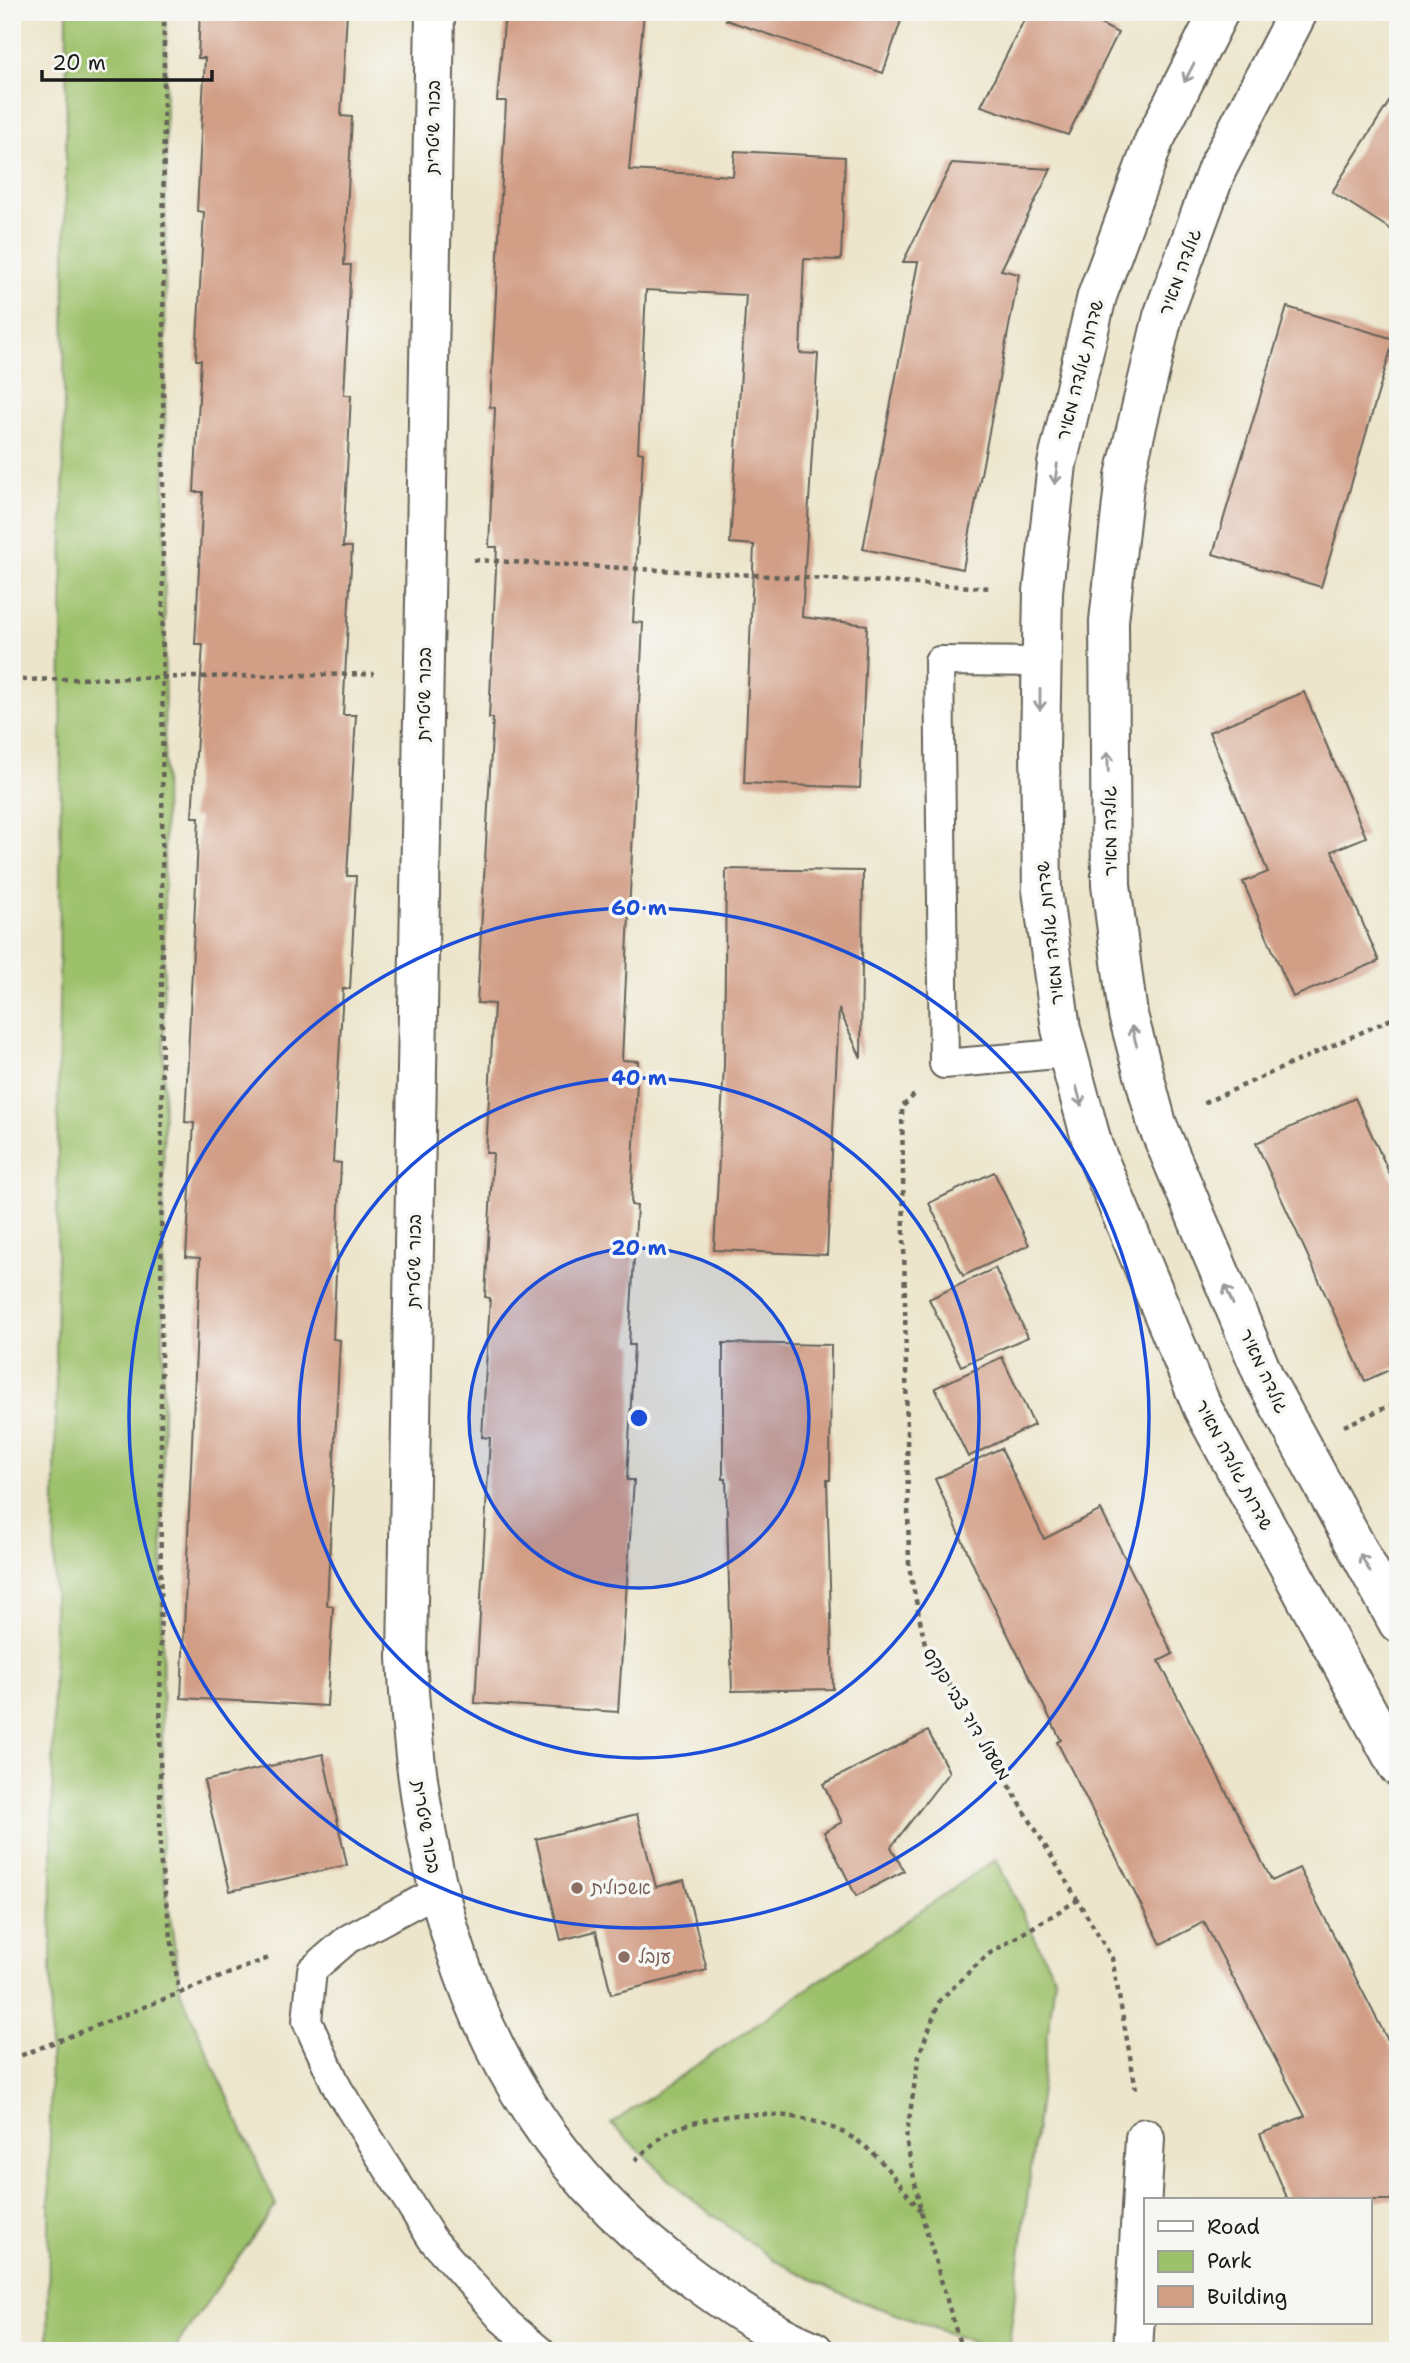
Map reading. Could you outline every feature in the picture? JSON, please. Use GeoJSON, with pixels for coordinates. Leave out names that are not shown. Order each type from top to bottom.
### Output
{"type":"FeatureCollection","features":[{"type":"Feature","properties":{"kind":"street","name":"בכור שיטרית"},"geometry":{"type":"LineString","coordinates":[[435,12],[407,1658],[411,1742],[427,1850],[451,1938],[512,2083],[570,2167],[639,2238],[723,2301],[814,2351]]}},
{"type":"Feature","properties":{"kind":"street","name":"שדרות גולדה מאיר"},"geometry":{"type":"LineString","coordinates":[[1219,12],[1154,141],[1097,296],[1057,464],[1043,591],[1040,662],[1042,890],[1062,1029],[1093,1146],[1203,1409],[1398,1767]]}},
{"type":"Feature","properties":{"kind":"street","name":"גולדה מאיר"},"geometry":{"type":"LineString","coordinates":[[1298,12],[1217,169],[1163,316],[1125,476],[1109,621],[1111,885],[1128,1015],[1157,1124],[1265,1379],[1398,1623]]}},
{"type":"Feature","properties":{"kind":"street"},"geometry":{"type":"LineString","coordinates":[[1133,2351],[1145,2138]]}},
{"type":"Feature","properties":{"kind":"lane"},"geometry":{"type":"LineString","coordinates":[[1040,662],[939,661],[944,1064],[1068,1053]]}},
{"type":"Feature","properties":{"kind":"lane"},"geometry":{"type":"LineString","coordinates":[[438,1891],[348,1939],[312,1970],[307,2021],[338,2089],[432,2239],[502,2319],[540,2351]]}},
{"type":"Feature","properties":{"kind":"path"},"geometry":{"type":"LineString","coordinates":[[164,12],[160,1858],[179,1993]]}},
{"type":"Feature","properties":{"kind":"path"},"geometry":{"type":"LineString","coordinates":[[426,557],[1043,591]]}},
{"type":"Feature","properties":{"kind":"path"},"geometry":{"type":"LineString","coordinates":[[12,680],[424,673]]}},
{"type":"Feature","properties":{"kind":"path"},"geometry":{"type":"LineString","coordinates":[[1157,1124],[1398,1016]]}},
{"type":"Feature","properties":{"kind":"path","name":"משעול דוד צבי פנקס"},"geometry":{"type":"LineString","coordinates":[[944,1064],[902,1107],[909,1567],[925,1644],[1112,1958],[1145,2138]]}},
{"type":"Feature","properties":{"kind":"path"},"geometry":{"type":"LineString","coordinates":[[962,2351],[921,2212],[906,2139],[919,2055],[940,2000],[987,1955],[1078,1900]]}},
{"type":"Feature","properties":{"kind":"path"},"geometry":{"type":"LineString","coordinates":[[12,2059],[283,1953]]}},
{"type":"Feature","properties":{"kind":"path"},"geometry":{"type":"LineString","coordinates":[[595,2193],[671,2130],[726,2116],[770,2112],[831,2128],[868,2149],[921,2212]]}},
{"type":"Feature","properties":{"kind":"green space"},"geometry":{"type":"Polygon","coordinates":[[[67,12],[166,12],[162,1858],[181,1993],[276,2205],[178,2343],[178,2351],[48,2351],[67,12]]]}},
{"type":"Feature","properties":{"kind":"green space"},"geometry":{"type":"Polygon","coordinates":[[[996,1859],[1055,1978],[1008,2351],[998,2351],[851,2298],[773,2260],[689,2197],[611,2124],[996,1859]]]}},
{"type":"Feature","properties":{"kind":"building"},"geometry":{"type":"Polygon","coordinates":[[[200,12],[347,12],[341,116],[352,117],[344,265],[351,265],[344,395],[351,395],[343,547],[352,547],[343,715],[356,715],[347,876],[356,876],[350,989],[343,989],[333,1162],[341,1163],[333,1339],[340,1340],[327,1605],[333,1606],[327,1706],[181,1698],[200,1258],[186,1257],[194,1123],[185,1122],[199,817],[192,817],[203,644],[195,644],[203,492],[194,492],[201,360],[196,360],[204,212],[197,211],[205,58],[198,58],[200,12]]]}},
{"type":"Feature","properties":{"kind":"building"},"geometry":{"type":"Polygon","coordinates":[[[505,12],[644,12],[629,170],[733,176],[735,151],[845,157],[841,260],[804,259],[800,353],[818,354],[802,617],[867,625],[860,788],[744,783],[754,545],[730,543],[746,295],[646,290],[638,452],[643,453],[633,622],[643,623],[622,1060],[638,1061],[631,1205],[637,1206],[629,1345],[634,1345],[627,1480],[634,1480],[618,1712],[475,1703],[490,1438],[482,1437],[490,1298],[485,1297],[493,1153],[486,1153],[494,1004],[477,1003],[493,718],[489,718],[497,547],[489,547],[495,408],[490,407],[506,101],[497,101],[505,12]]]}},
{"type":"Feature","properties":{"kind":"building"},"geometry":{"type":"Polygon","coordinates":[[[728,12],[904,12],[883,73],[726,20],[728,12]]]}},
{"type":"Feature","properties":{"kind":"building"},"geometry":{"type":"Polygon","coordinates":[[[1028,12],[1077,12],[1118,33],[1068,135],[981,106],[1028,12]]]}},
{"type":"Feature","properties":{"kind":"building"},"geometry":{"type":"Polygon","coordinates":[[[1398,88],[1398,234],[1332,192],[1398,88]]]}},
{"type":"Feature","properties":{"kind":"building"},"geometry":{"type":"Polygon","coordinates":[[[952,163],[1051,169],[1001,270],[1019,274],[963,569],[863,549],[918,262],[903,262],[952,163]]]}},
{"type":"Feature","properties":{"kind":"building"},"geometry":{"type":"Polygon","coordinates":[[[1287,307],[1394,339],[1321,587],[1213,554],[1287,307]]]}},
{"type":"Feature","properties":{"kind":"building"},"geometry":{"type":"Polygon","coordinates":[[[1304,692],[1366,837],[1332,851],[1379,961],[1293,997],[1243,882],[1268,872],[1209,732],[1304,692]]]}},
{"type":"Feature","properties":{"kind":"building"},"geometry":{"type":"Polygon","coordinates":[[[726,869],[863,871],[861,1058],[839,1009],[827,1255],[714,1250],[724,1066],[726,869]]]}},
{"type":"Feature","properties":{"kind":"building"},"geometry":{"type":"Polygon","coordinates":[[[1355,1098],[1398,1192],[1398,1366],[1365,1381],[1256,1143],[1355,1098]]]}},
{"type":"Feature","properties":{"kind":"building"},"geometry":{"type":"Polygon","coordinates":[[[994,1172],[1029,1245],[963,1276],[929,1203],[994,1172]]]}},
{"type":"Feature","properties":{"kind":"building"},"geometry":{"type":"Polygon","coordinates":[[[995,1268],[1028,1337],[961,1366],[929,1299],[995,1268]]]}},
{"type":"Feature","properties":{"kind":"building"},"geometry":{"type":"Polygon","coordinates":[[[723,1343],[831,1345],[830,1480],[827,1480],[833,1689],[732,1691],[726,1479],[723,1479],[723,1343]]]}},
{"type":"Feature","properties":{"kind":"building"},"geometry":{"type":"Polygon","coordinates":[[[1002,1357],[1034,1425],[968,1457],[935,1388],[1002,1357]]]}},
{"type":"Feature","properties":{"kind":"building"},"geometry":{"type":"Polygon","coordinates":[[[1001,1448],[1044,1539],[1101,1510],[1173,1654],[1159,1661],[1272,1881],[1299,1868],[1398,2060],[1398,2200],[1287,2198],[1260,2134],[1305,2116],[1204,1922],[1161,1944],[1057,1742],[1061,1740],[977,1573],[935,1479],[1001,1448]]]}},
{"type":"Feature","properties":{"kind":"building"},"geometry":{"type":"Polygon","coordinates":[[[928,1731],[949,1772],[891,1847],[904,1871],[856,1896],[824,1832],[842,1822],[823,1784],[928,1731]]]}},
{"type":"Feature","properties":{"kind":"building"},"geometry":{"type":"Polygon","coordinates":[[[323,1754],[347,1865],[230,1891],[204,1781],[323,1754]]]}},
{"type":"Feature","properties":{"kind":"building"},"geometry":{"type":"Polygon","coordinates":[[[637,1814],[656,1887],[684,1880],[707,1970],[611,1994],[596,1931],[561,1940],[536,1839],[637,1814]]]}},
{"type":"Feature","properties":{"kind":"place","name":"אשכולית"},"geometry":{"type":"Point","coordinates":[577,1888]}},
{"type":"Feature","properties":{"kind":"place","name":"ענבל"},"geometry":{"type":"Point","coordinates":[624,1957]}}]}
